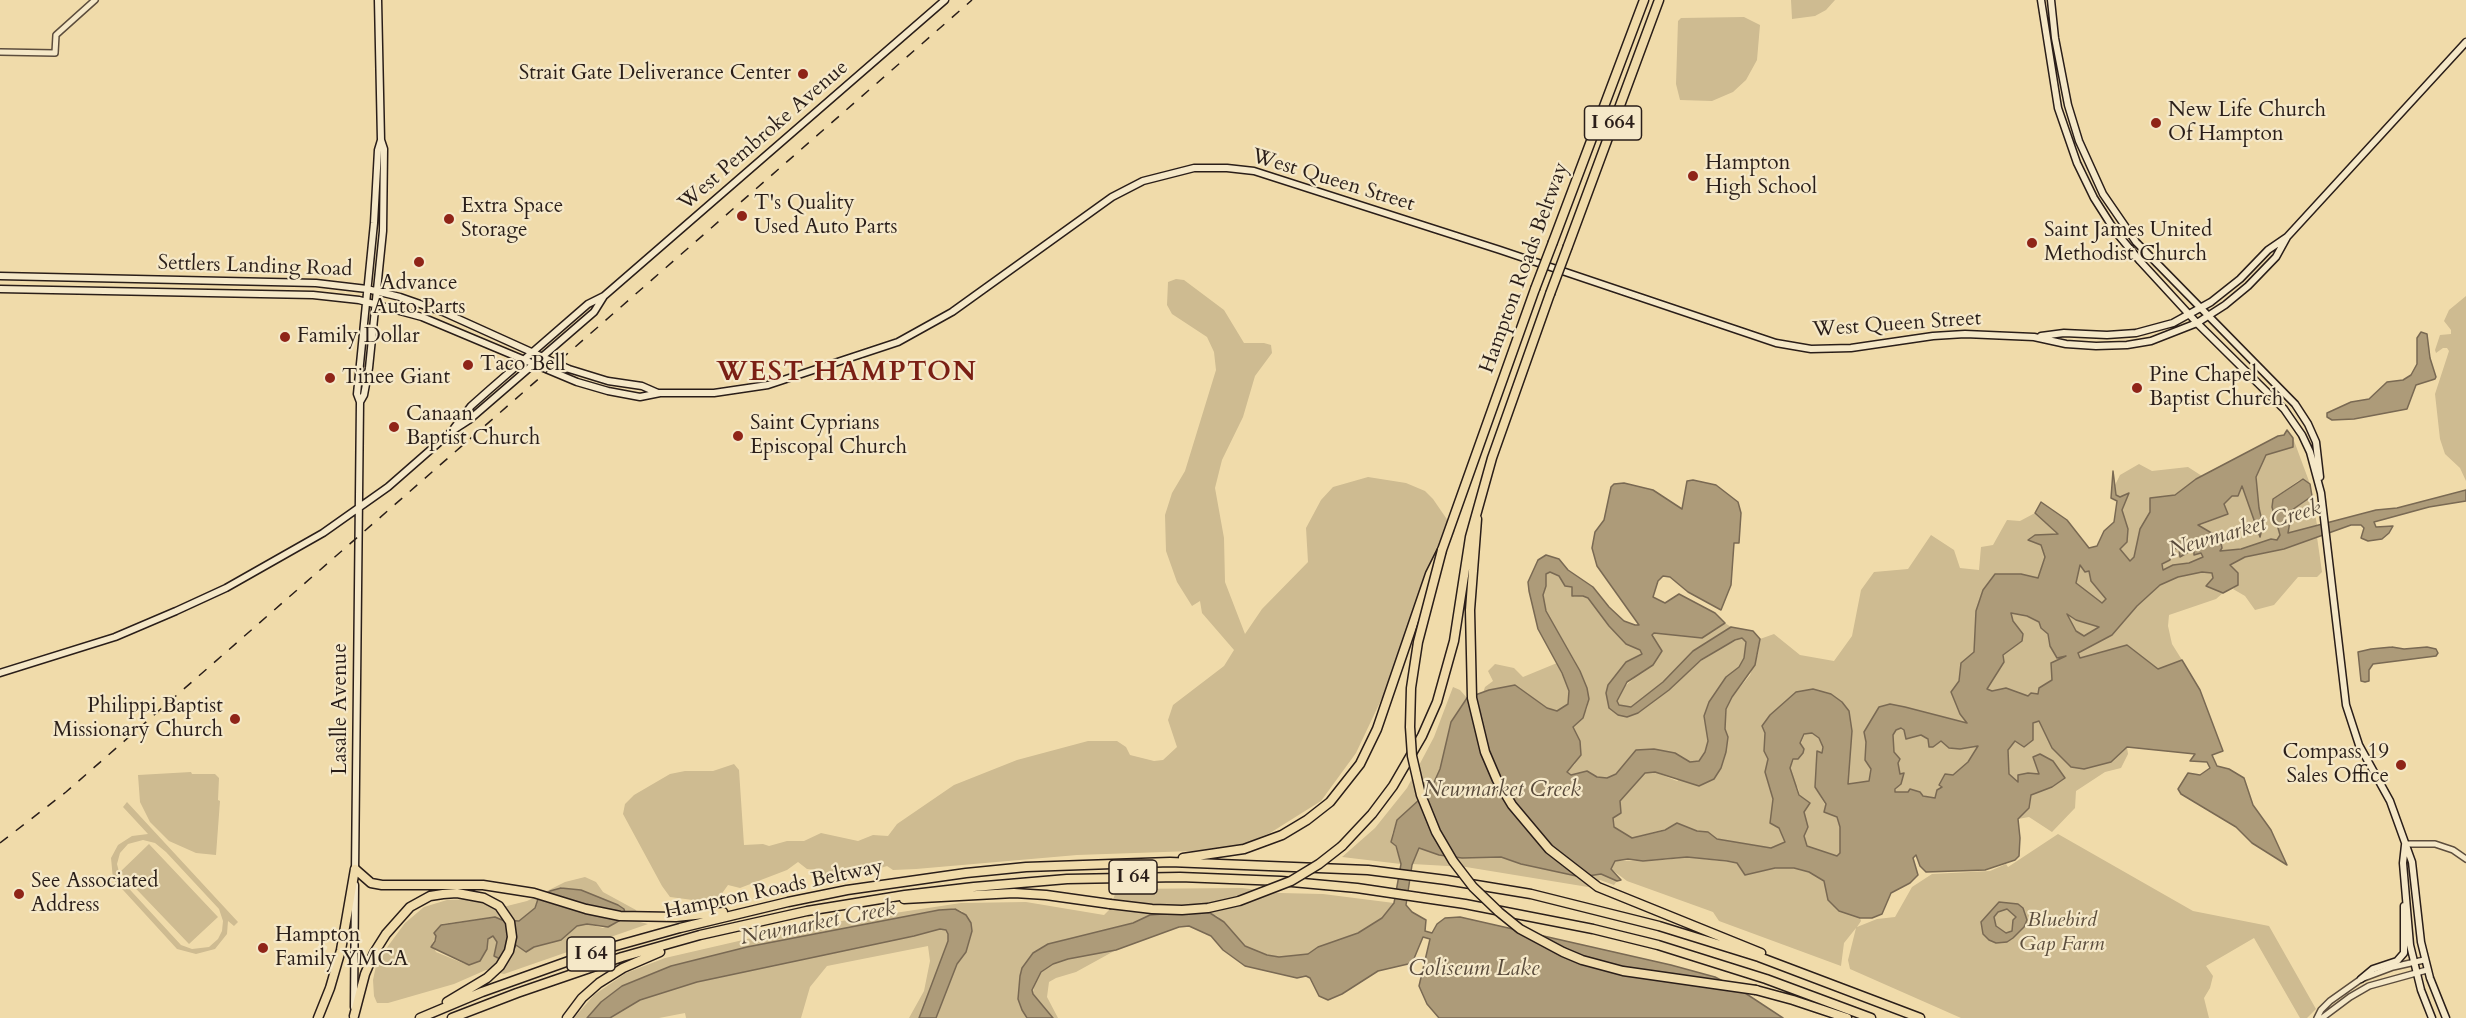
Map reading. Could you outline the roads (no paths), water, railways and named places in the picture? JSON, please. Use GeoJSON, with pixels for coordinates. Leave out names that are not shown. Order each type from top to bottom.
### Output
{"type":"FeatureCollection","features":[{"type":"Feature","properties":{"kind":"highway","name":"Hampton Roads Beltway"},"geometry":{"type":"LineString","coordinates":[[1442,550],[1535,289],[1644,0]]}},
{"type":"Feature","properties":{"kind":"highway","name":"Hampton Roads Beltway"},"geometry":{"type":"LineString","coordinates":[[1477,519],[1492,458],[1659,0]]}},
{"type":"Feature","properties":{"kind":"highway"},"geometry":{"type":"LineString","coordinates":[[1477,519],[1470,610],[1470,677],[1481,739],[1504,793],[1525,823],[1549,849],[1598,887],[1733,940],[1800,972]]}},
{"type":"Feature","properties":{"kind":"highway"},"geometry":{"type":"LineString","coordinates":[[877,899],[922,900],[974,894],[1014,893],[1152,909],[1208,908],[1239,901],[1291,881],[1318,864],[1342,846],[1372,814],[1393,786],[1422,736],[1437,702],[1454,641],[1470,537],[1477,519]]}},
{"type":"Feature","properties":{"kind":"highway"},"geometry":{"type":"LineString","coordinates":[[1150,862],[1228,853],[1266,842],[1299,826],[1323,808],[1343,788],[1360,764],[1374,738],[1430,574],[1442,550]]}},
{"type":"Feature","properties":{"kind":"highway"},"geometry":{"type":"LineString","coordinates":[[1442,550],[1418,642],[1411,688],[1412,756],[1421,795],[1433,826],[1453,861],[1473,887],[1499,912],[1538,940],[1591,963],[1756,990],[1793,999],[1847,1018]]}},
{"type":"Feature","properties":{"kind":"highway","name":"Hampton Roads Beltway"},"geometry":{"type":"LineString","coordinates":[[424,1016],[510,982],[603,950],[680,927],[847,890],[1026,867],[1150,862]]}},
{"type":"Feature","properties":{"kind":"highway","name":"I 64"},"geometry":{"type":"LineString","coordinates":[[1150,862],[1296,866],[1398,873],[1513,890],[1590,907],[1688,934],[1800,972],[1920,1018]]}},
{"type":"Feature","properties":{"kind":"highway"},"geometry":{"type":"LineString","coordinates":[[356,869],[371,883],[382,885],[467,884],[534,893],[603,913],[647,918],[692,916],[768,907]]}},
{"type":"Feature","properties":{"kind":"highway"},"geometry":{"type":"LineString","coordinates":[[318,1018],[341,950],[356,869]]}},
{"type":"Feature","properties":{"kind":"highway","name":"I 64"},"geometry":{"type":"LineString","coordinates":[[877,899],[984,886],[1116,877],[1247,879],[1327,884],[1417,896],[1531,916],[1646,942],[1766,979],[1871,1018]]}},
{"type":"Feature","properties":{"kind":"highway"},"geometry":{"type":"LineString","coordinates":[[354,1016],[365,974],[374,953],[386,934],[410,907],[430,896],[457,893],[472,895],[491,902],[506,914],[512,931],[509,951],[492,974],[424,1016]]}},
{"type":"Feature","properties":{"kind":"highway","name":"Hampton Roads Beltway"},"geometry":{"type":"LineString","coordinates":[[452,1018],[556,978],[700,935],[807,911],[877,899]]}},
{"type":"Feature","properties":{"kind":"highway"},"geometry":{"type":"LineString","coordinates":[[567,1018],[582,998],[599,983],[640,960],[700,935]]}},
{"type":"Feature","properties":{"kind":"main road","name":"Lasalle Avenue"},"geometry":{"type":"LineString","coordinates":[[360,402],[364,395],[369,368],[385,202],[384,149],[381,140],[378,0]]}},
{"type":"Feature","properties":{"kind":"main road","name":"West Pembroke Avenue"},"geometry":{"type":"LineString","coordinates":[[452,431],[471,406],[588,304],[604,296],[945,0]]}},
{"type":"Feature","properties":{"kind":"main road"},"geometry":{"type":"LineString","coordinates":[[2041,0],[2058,108],[2085,181],[2115,231],[2197,323],[2290,417],[2306,443],[2320,485]]}},
{"type":"Feature","properties":{"kind":"main road"},"geometry":{"type":"LineString","coordinates":[[2051,0],[2055,39],[2068,105],[2079,141],[2094,177],[2113,210],[2136,242],[2284,392],[2302,415],[2316,442],[2346,705],[2361,752],[2390,801],[2412,862],[2418,929],[2424,960],[2446,1018]]}},
{"type":"Feature","properties":{"kind":"main road"},"geometry":{"type":"LineString","coordinates":[[2287,237],[2466,42]]}},
{"type":"Feature","properties":{"kind":"main road","name":"Lasalle Avenue"},"geometry":{"type":"LineString","coordinates":[[354,1016],[360,402],[357,394],[378,150],[381,140]]}},
{"type":"Feature","properties":{"kind":"main road","name":"West Queen Street"},"geometry":{"type":"LineString","coordinates":[[523,361],[577,382],[640,397],[660,393],[714,393],[768,385],[898,342],[952,312],[1097,207],[1127,188],[1159,176],[1208,167],[1254,171],[1289,181],[1787,345],[1836,350],[1946,335],[2034,337],[2064,333],[2107,335],[2136,333],[2165,326],[2202,308],[2232,286],[2268,250],[2287,237]]}},
{"type":"Feature","properties":{"kind":"main road","name":"West Queen Street"},"geometry":{"type":"LineString","coordinates":[[2034,337],[2066,344],[2116,346],[2153,340],[2197,323],[2233,299],[2262,272],[2276,257],[2287,237]]}},
{"type":"Feature","properties":{"kind":"main road","name":"Settlers Landing Road"},"geometry":{"type":"LineString","coordinates":[[0,276],[316,283],[367,289],[443,312],[531,354]]}},
{"type":"Feature","properties":{"kind":"main road","name":"Settlers Landing Road"},"geometry":{"type":"LineString","coordinates":[[0,289],[313,296],[366,302],[422,317],[523,361]]}},
{"type":"Feature","properties":{"kind":"main road","name":"West Pembroke Avenue"},"geometry":{"type":"LineString","coordinates":[[0,673],[115,637],[176,611],[260,569],[323,533],[358,510],[452,431],[470,420],[594,312],[604,296]]}},
{"type":"Feature","properties":{"kind":"main road","name":"West Queen Street"},"geometry":{"type":"LineString","coordinates":[[531,354],[586,375],[660,393]]}},
{"type":"Feature","properties":{"kind":"main road"},"geometry":{"type":"LineString","coordinates":[[2405,844],[2403,863],[2414,962],[2432,1018]]}},
{"type":"Feature","properties":{"kind":"main road"},"geometry":{"type":"LineString","coordinates":[[2361,979],[2373,969],[2397,961],[2404,953],[2403,911],[2406,899]]}},
{"type":"Feature","properties":{"kind":"street"},"geometry":{"type":"LineString","coordinates":[[0,52],[55,53],[56,35],[95,0]]}},
{"type":"Feature","properties":{"kind":"street"},"geometry":{"type":"LineString","coordinates":[[2405,844],[2435,844],[2453,850],[2466,859]]}},
{"type":"Feature","properties":{"kind":"street"},"geometry":{"type":"LineString","coordinates":[[2317,1018],[2330,1001],[2361,979],[2424,960]]}},
{"type":"Feature","properties":{"kind":"street"},"geometry":{"type":"LineString","coordinates":[[2322,1018],[2350,997],[2369,987],[2427,970]]}},
{"type":"Feature","properties":{"kind":"water"},"geometry":{"type":"Polygon","coordinates":[[[2421,332],[2427,334],[2430,358],[2436,377],[2416,385],[2407,409],[2354,419],[2332,420],[2327,417],[2327,413],[2351,402],[2369,399],[2387,382],[2403,380],[2411,375],[2417,364],[2417,338],[2421,332]]]}},
{"type":"Feature","properties":{"kind":"water","name":"Newmarket Creek"},"geometry":{"type":"Polygon","coordinates":[[[2287,430],[2293,438],[2293,447],[2266,455],[2256,477],[2263,525],[2260,537],[2242,486],[2238,496],[2232,496],[2224,504],[2228,514],[2198,525],[2220,538],[2222,548],[2220,551],[2241,549],[2271,539],[2277,540],[2280,535],[2272,507],[2273,499],[2303,479],[2310,484],[2312,496],[2292,510],[2288,533],[2466,490],[2466,501],[2429,507],[2374,522],[2376,527],[2393,526],[2382,539],[2368,541],[2361,538],[2364,528],[2361,525],[2351,525],[2284,549],[2245,557],[2230,565],[2238,573],[2238,585],[2223,593],[2206,586],[2213,578],[2212,573],[2202,572],[2178,577],[2160,585],[2137,606],[2112,635],[2078,653],[2080,658],[2127,645],[2158,669],[2182,660],[2200,690],[2223,751],[2212,755],[2217,766],[2229,769],[2244,778],[2253,805],[2271,830],[2287,865],[2252,843],[2236,827],[2181,794],[2178,789],[2188,773],[2200,775],[2210,768],[2207,762],[2190,761],[2195,754],[2127,747],[2111,762],[2084,769],[2071,767],[2052,748],[2039,721],[2033,723],[2033,740],[2024,747],[2015,741],[2008,750],[2009,774],[2018,782],[2018,775],[2039,774],[2033,757],[2040,754],[2053,761],[2065,778],[2052,787],[2031,795],[2029,808],[2018,819],[2019,856],[2015,860],[1985,870],[1926,872],[1920,866],[1916,855],[1913,858],[1918,875],[1910,883],[1891,893],[1882,914],[1872,918],[1860,918],[1839,911],[1828,900],[1824,881],[1809,872],[1794,868],[1775,868],[1745,875],[1737,863],[1727,861],[1687,857],[1643,861],[1628,859],[1615,861],[1611,869],[1621,880],[1617,881],[1601,874],[1581,877],[1521,864],[1501,857],[1462,858],[1439,855],[1419,848],[1412,865],[1406,905],[1412,912],[1426,920],[1425,931],[1432,933],[1437,924],[1445,918],[1460,917],[1671,965],[1715,977],[1742,991],[1783,1018],[1439,1018],[1427,1004],[1419,986],[1430,939],[1423,937],[1413,961],[1408,964],[1378,971],[1342,994],[1328,1000],[1319,996],[1310,978],[1306,976],[1297,978],[1245,966],[1223,950],[1211,936],[1189,926],[1179,927],[1116,950],[1053,964],[1041,972],[1032,990],[1053,1018],[1027,1018],[1022,1010],[1018,999],[1020,976],[1022,968],[1033,953],[1048,944],[1133,923],[1150,915],[1202,911],[1210,913],[1224,922],[1245,946],[1279,957],[1308,954],[1318,947],[1358,933],[1382,918],[1394,903],[1401,864],[1396,846],[1391,842],[1397,820],[1431,789],[1440,769],[1451,722],[1467,698],[1489,690],[1515,685],[1547,708],[1557,711],[1568,704],[1569,691],[1538,629],[1529,591],[1528,582],[1538,560],[1546,555],[1559,559],[1568,570],[1593,587],[1624,621],[1639,625],[1597,566],[1592,548],[1595,532],[1604,520],[1611,487],[1614,484],[1624,483],[1653,490],[1682,509],[1687,481],[1693,480],[1716,485],[1738,502],[1741,513],[1739,543],[1734,543],[1731,585],[1721,610],[1688,592],[1670,577],[1663,576],[1658,581],[1653,597],[1665,603],[1679,594],[1715,613],[1725,623],[1702,638],[1654,633],[1652,635],[1662,651],[1653,665],[1627,682],[1617,701],[1619,705],[1631,707],[1663,682],[1693,651],[1731,627],[1753,631],[1760,639],[1755,665],[1726,709],[1725,729],[1728,737],[1726,752],[1721,768],[1714,779],[1699,786],[1655,772],[1645,773],[1620,801],[1621,813],[1613,818],[1614,827],[1632,838],[1665,830],[1677,823],[1697,831],[1708,832],[1717,839],[1771,848],[1785,842],[1779,828],[1770,823],[1773,799],[1765,772],[1768,759],[1764,751],[1765,733],[1762,726],[1770,715],[1796,692],[1813,689],[1831,694],[1842,702],[1849,711],[1852,731],[1848,784],[1869,781],[1871,769],[1865,760],[1864,732],[1879,707],[1890,704],[1967,723],[1960,714],[1951,692],[1959,681],[1961,663],[1974,652],[1976,611],[1983,590],[1995,574],[2021,574],[2038,578],[2045,557],[2041,545],[2028,540],[2035,535],[2058,534],[2035,513],[2041,502],[2067,520],[2089,548],[2097,546],[2104,531],[2114,522],[2117,501],[2111,498],[2113,471],[2116,495],[2120,497],[2129,493],[2122,510],[2128,529],[2127,542],[2120,549],[2130,561],[2134,557],[2140,529],[2150,512],[2150,498],[2175,495],[2196,479],[2284,435],[2287,430]],[[2172,548],[2170,560],[2162,564],[2163,570],[2203,557],[2201,553],[2194,555],[2194,551],[2190,551],[2180,557],[2179,549],[2172,548]],[[2080,565],[2076,583],[2102,603],[2106,599],[2091,581],[2089,571],[2085,572],[2080,565]],[[1550,572],[1546,574],[1543,595],[1546,611],[1580,671],[1589,699],[1583,718],[1573,727],[1580,741],[1581,755],[1567,772],[1571,775],[1587,771],[1597,777],[1607,778],[1616,774],[1636,750],[1654,749],[1675,753],[1690,762],[1699,761],[1708,741],[1704,716],[1709,702],[1726,677],[1739,667],[1744,658],[1746,642],[1742,638],[1735,640],[1701,660],[1669,690],[1638,713],[1627,717],[1618,715],[1609,708],[1606,693],[1608,685],[1626,662],[1642,654],[1640,650],[1626,644],[1588,598],[1572,596],[1572,587],[1565,586],[1559,576],[1550,572]],[[2011,613],[2013,621],[2023,634],[2022,641],[2003,655],[2004,662],[1987,689],[1992,691],[2006,688],[2028,696],[2031,693],[2038,694],[2039,688],[2052,680],[2051,663],[2066,656],[2057,658],[2050,646],[2048,634],[2041,628],[2039,622],[2027,616],[2011,613]],[[2067,614],[2076,631],[2084,636],[2099,627],[2076,620],[2067,614]],[[1901,728],[1893,735],[1894,752],[1900,759],[1898,763],[1900,774],[1904,773],[1901,784],[1895,792],[1908,792],[1910,789],[1920,792],[1923,796],[1935,798],[1937,790],[1942,787],[1939,785],[1945,774],[1953,775],[1968,762],[1978,746],[1949,748],[1941,741],[1929,747],[1928,739],[1921,735],[1906,739],[1904,730],[1901,728]],[[1812,733],[1804,734],[1800,743],[1804,749],[1803,753],[1798,759],[1793,759],[1790,768],[1799,795],[1810,803],[1804,812],[1808,827],[1804,836],[1807,846],[1837,856],[1840,853],[1840,827],[1837,817],[1824,812],[1826,804],[1815,787],[1817,751],[1822,753],[1823,747],[1819,738],[1812,733]]]}},
{"type":"Feature","properties":{"kind":"water"},"geometry":{"type":"Polygon","coordinates":[[[2392,647],[2404,649],[2427,647],[2436,649],[2438,653],[2436,656],[2373,664],[2369,670],[2369,681],[2361,681],[2358,652],[2392,647]]]}},
{"type":"Feature","properties":{"kind":"water"},"geometry":{"type":"Polygon","coordinates":[[[561,888],[581,890],[618,905],[624,909],[626,917],[608,927],[587,924],[577,926],[561,940],[534,947],[526,952],[516,945],[510,957],[502,960],[494,956],[497,942],[493,936],[488,939],[487,949],[480,961],[469,965],[431,947],[435,941],[434,933],[441,925],[495,917],[502,920],[519,921],[535,908],[538,899],[550,891],[561,888]]]}},
{"type":"Feature","properties":{"kind":"water"},"geometry":{"type":"Polygon","coordinates":[[[1999,902],[2018,904],[2023,908],[2027,920],[2024,927],[2013,938],[2007,942],[1996,943],[1983,934],[1981,922],[1999,902]],[[2007,909],[1998,912],[1994,917],[1996,926],[2006,933],[2012,931],[2013,920],[2016,917],[2007,909]]]}},
{"type":"Feature","properties":{"kind":"water","name":"Newmarket Creek"},"geometry":{"type":"Polygon","coordinates":[[[955,909],[966,915],[971,923],[972,931],[966,952],[957,964],[936,1018],[919,1018],[948,941],[946,930],[940,929],[697,982],[640,1000],[610,1018],[587,1018],[601,1002],[622,986],[671,966],[747,947],[939,910],[955,909]]]}},
{"type":"Feature","properties":{"kind":"railway"},"geometry":{"type":"LineString","coordinates":[[0,843],[66,792],[972,0]]}},
{"type":"Feature","properties":{"kind":"place","name":"Strait Gate Deliverance Center"},"geometry":{"type":"Point","coordinates":[803,74]}},
{"type":"Feature","properties":{"kind":"place","name":"New Life Church Of Hampton"},"geometry":{"type":"Point","coordinates":[2156,123]}},
{"type":"Feature","properties":{"kind":"place","name":"Hampton High School"},"geometry":{"type":"Point","coordinates":[1693,176]}},
{"type":"Feature","properties":{"kind":"place","name":"T's Quality Used Auto Parts"},"geometry":{"type":"Point","coordinates":[742,216]}},
{"type":"Feature","properties":{"kind":"place","name":"Extra Space Storage"},"geometry":{"type":"Point","coordinates":[449,219]}},
{"type":"Feature","properties":{"kind":"place","name":"Saint James United Methodist Church"},"geometry":{"type":"Point","coordinates":[2032,243]}},
{"type":"Feature","properties":{"kind":"place","name":"Advance Auto Parts"},"geometry":{"type":"Point","coordinates":[419,262]}},
{"type":"Feature","properties":{"kind":"place","name":"Family Dollar"},"geometry":{"type":"Point","coordinates":[285,337]}},
{"type":"Feature","properties":{"kind":"place","name":"Taco Bell"},"geometry":{"type":"Point","coordinates":[468,365]}},
{"type":"Feature","properties":{"kind":"place","name":"Tinee Giant"},"geometry":{"type":"Point","coordinates":[330,378]}},
{"type":"Feature","properties":{"kind":"place","name":"Pine Chapel Baptist Church"},"geometry":{"type":"Point","coordinates":[2137,388]}},
{"type":"Feature","properties":{"kind":"place","name":"Canaan Baptist Church"},"geometry":{"type":"Point","coordinates":[394,427]}},
{"type":"Feature","properties":{"kind":"place","name":"Saint Cyprians Episcopal Church"},"geometry":{"type":"Point","coordinates":[738,436]}},
{"type":"Feature","properties":{"kind":"place","name":"Philippi Baptist Missionary Church"},"geometry":{"type":"Point","coordinates":[235,719]}},
{"type":"Feature","properties":{"kind":"place","name":"Compass 19 Sales Office"},"geometry":{"type":"Point","coordinates":[2401,765]}},
{"type":"Feature","properties":{"kind":"place","name":"See Associated Address"},"geometry":{"type":"Point","coordinates":[19,894]}},
{"type":"Feature","properties":{"kind":"place","name":"Hampton Family YMCA"},"geometry":{"type":"Point","coordinates":[263,948]}},
{"type":"Feature","properties":{"kind":"district","name":"WEST HAMPTON"},"geometry":{"type":"Point","coordinates":[847,374]}},
{"type":"Feature","properties":{"kind":"park label","name":"Bluebird Gap Farm"},"geometry":{"type":"Point","coordinates":[2062,933]}},
{"type":"Feature","properties":{"kind":"water label","name":"Coliseum Lake"},"geometry":{"type":"Point","coordinates":[1474,970]}}]}
